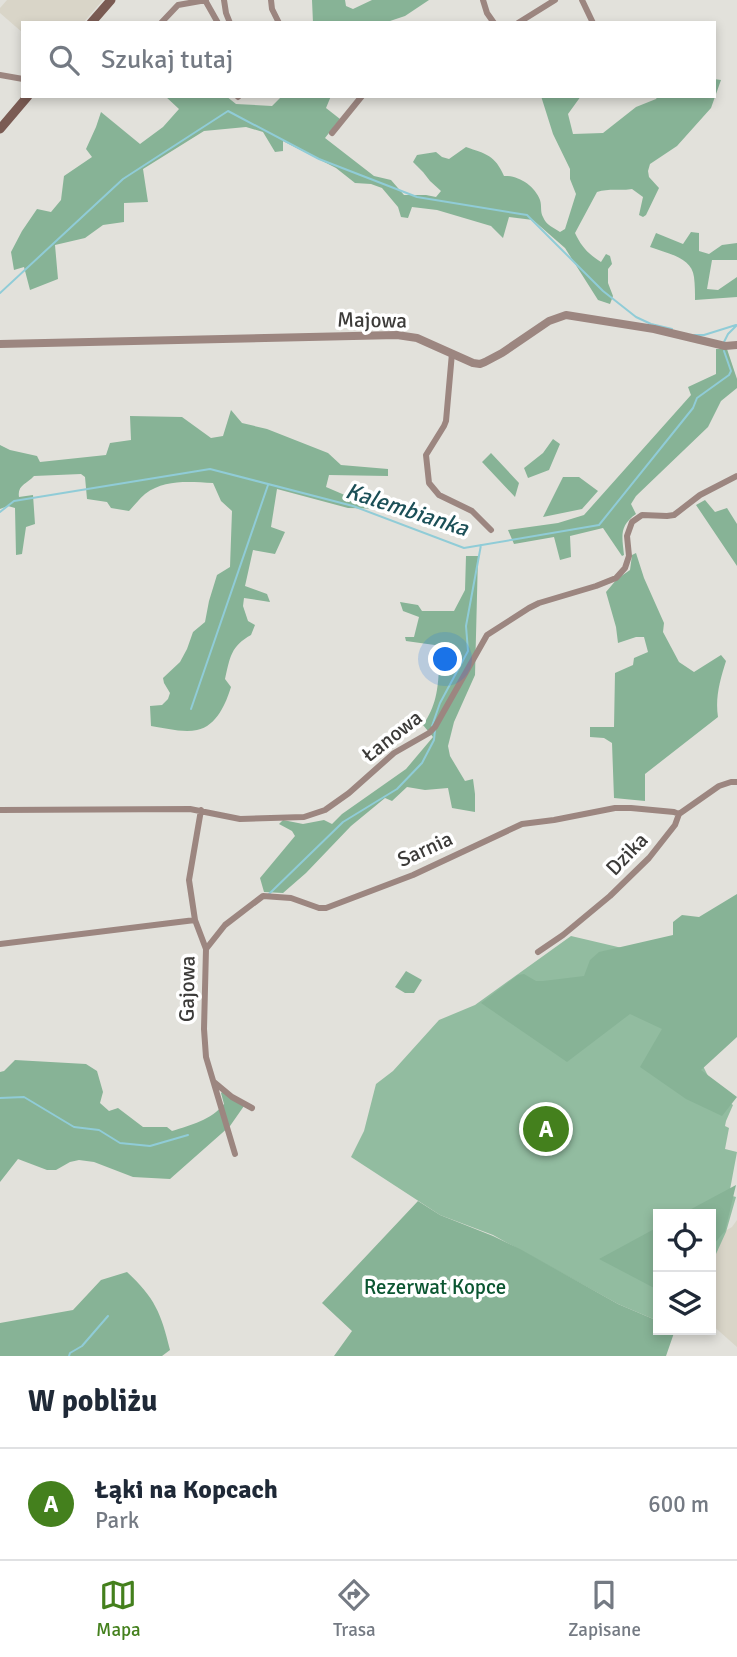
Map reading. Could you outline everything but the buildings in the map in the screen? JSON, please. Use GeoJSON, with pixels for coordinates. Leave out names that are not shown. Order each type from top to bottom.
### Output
{"type":"FeatureCollection","features":[{"type":"Feature","properties":{"kind":"main road"},"geometry":{"type":"LineString","coordinates":[[93,21],[111,0]]}},
{"type":"Feature","properties":{"kind":"main road"},"geometry":{"type":"LineString","coordinates":[[0,129],[26,98]]}},
{"type":"Feature","properties":{"kind":"street"},"geometry":{"type":"LineString","coordinates":[[163,21],[178,5],[206,0],[217,21]]}},
{"type":"Feature","properties":{"kind":"street"},"geometry":{"type":"LineString","coordinates":[[224,0],[229,21]]}},
{"type":"Feature","properties":{"kind":"street"},"geometry":{"type":"LineString","coordinates":[[271,0],[278,21]]}},
{"type":"Feature","properties":{"kind":"street"},"geometry":{"type":"LineString","coordinates":[[483,0],[493,21]]}},
{"type":"Feature","properties":{"kind":"street"},"geometry":{"type":"LineString","coordinates":[[521,21],[555,0]]}},
{"type":"Feature","properties":{"kind":"street"},"geometry":{"type":"LineString","coordinates":[[582,0],[592,21]]}},
{"type":"Feature","properties":{"kind":"street"},"geometry":{"type":"LineString","coordinates":[[0,75],[21,79]]}},
{"type":"Feature","properties":{"kind":"street"},"geometry":{"type":"LineString","coordinates":[[332,133],[360,98]]}},
{"type":"Feature","properties":{"kind":"street","name":"Majowa"},"geometry":{"type":"LineString","coordinates":[[0,344],[397,335],[417,338],[480,364],[502,353],[549,321],[566,315],[654,329],[724,346],[737,345]]}},
{"type":"Feature","properties":{"kind":"street"},"geometry":{"type":"LineString","coordinates":[[452,353],[446,421],[426,455],[429,483],[439,495],[472,511],[491,530]]}},
{"type":"Feature","properties":{"kind":"street","name":"Łanowa"},"geometry":{"type":"LineString","coordinates":[[0,810],[190,809],[240,819],[263,819],[304,817],[325,810],[349,793],[394,753],[435,727],[487,635],[540,603],[616,578],[628,562],[627,536],[632,522],[642,515],[674,515],[700,495],[737,476]]}},
{"type":"Feature","properties":{"kind":"street","name":"Dzika"},"geometry":{"type":"LineString","coordinates":[[538,952],[610,896],[649,859],[675,825],[679,814],[719,786],[737,782]]}},
{"type":"Feature","properties":{"kind":"street","name":"Sarnia"},"geometry":{"type":"LineString","coordinates":[[206,949],[225,925],[263,896],[291,898],[330,908],[412,875],[522,824],[615,808],[631,807],[679,814]]}},
{"type":"Feature","properties":{"kind":"street","name":"Gajowa"},"geometry":{"type":"LineString","coordinates":[[201,810],[189,880],[195,920],[206,949],[204,1029],[208,1066],[235,1154]]}},
{"type":"Feature","properties":{"kind":"street"},"geometry":{"type":"LineString","coordinates":[[0,944],[195,920]]}},
{"type":"Feature","properties":{"kind":"street"},"geometry":{"type":"LineString","coordinates":[[214,1082],[232,1097],[253,1108]]}},
{"type":"Feature","properties":{"kind":"shaded area"},"geometry":{"type":"Polygon","coordinates":[[[7,0],[103,0],[85,21],[21,21],[21,31],[0,13],[0,8],[7,0]]]}},
{"type":"Feature","properties":{"kind":"shaded area"},"geometry":{"type":"Polygon","coordinates":[[[737,1220],[737,1347],[716,1328],[716,1250],[725,1231],[737,1220]]]}},
{"type":"Feature","properties":{"kind":"green space"},"geometry":{"type":"Polygon","coordinates":[[[312,0],[345,0],[346,6],[353,9],[372,0],[429,0],[405,16],[390,21],[313,21],[312,0]]]}},
{"type":"Feature","properties":{"kind":"green space"},"geometry":{"type":"Polygon","coordinates":[[[716,79],[721,80],[716,94],[716,79]]]}},
{"type":"Feature","properties":{"kind":"green space"},"geometry":{"type":"Polygon","coordinates":[[[167,98],[228,98],[236,104],[272,106],[280,98],[330,98],[326,108],[340,119],[325,138],[374,176],[391,180],[404,195],[436,197],[441,191],[413,162],[417,155],[436,152],[449,159],[466,147],[489,156],[504,176],[515,177],[530,186],[538,195],[544,220],[560,232],[565,229],[576,194],[570,179],[570,169],[553,134],[542,98],[580,98],[568,114],[573,134],[603,133],[636,107],[656,99],[715,98],[711,108],[677,146],[650,164],[649,177],[659,188],[646,215],[639,215],[643,197],[632,189],[597,192],[575,233],[585,249],[596,259],[601,262],[606,254],[610,256],[612,264],[608,269],[608,283],[613,296],[610,304],[598,300],[565,248],[533,220],[509,217],[503,238],[491,226],[437,210],[412,207],[408,218],[401,217],[398,207],[382,188],[355,183],[336,168],[283,141],[283,151],[275,152],[263,132],[246,127],[204,131],[143,169],[148,202],[124,203],[124,222],[103,225],[85,238],[55,245],[58,279],[30,290],[24,267],[14,270],[11,252],[37,209],[51,212],[61,200],[64,176],[92,157],[86,149],[101,112],[140,144],[163,127],[179,109],[167,98]]]}},
{"type":"Feature","properties":{"kind":"green space"},"geometry":{"type":"Polygon","coordinates":[[[691,232],[699,233],[699,251],[709,254],[722,245],[737,243],[737,260],[712,260],[707,289],[718,290],[737,277],[737,297],[695,300],[694,277],[689,265],[677,257],[650,247],[656,233],[683,244],[691,232]]]}},
{"type":"Feature","properties":{"kind":"green space"},"geometry":{"type":"Polygon","coordinates":[[[716,349],[727,349],[737,379],[737,388],[721,401],[708,427],[636,496],[631,504],[636,514],[624,527],[624,555],[622,556],[603,528],[570,536],[571,557],[560,560],[554,537],[514,544],[508,530],[558,523],[584,515],[691,395],[688,387],[716,374],[716,349]]]}},
{"type":"Feature","properties":{"kind":"green space"},"geometry":{"type":"Polygon","coordinates":[[[231,410],[242,423],[267,429],[328,453],[341,465],[388,469],[388,476],[329,475],[326,487],[347,496],[391,499],[415,511],[415,515],[392,509],[348,508],[277,489],[271,527],[285,532],[275,554],[253,550],[245,586],[267,594],[270,602],[244,598],[243,606],[248,621],[255,625],[251,635],[239,643],[230,658],[225,679],[231,687],[223,707],[210,724],[197,730],[180,731],[151,726],[150,706],[162,705],[170,693],[163,678],[180,662],[193,632],[205,622],[217,575],[230,567],[232,511],[221,501],[213,483],[178,482],[161,486],[145,494],[129,511],[111,508],[107,502],[87,499],[85,477],[81,474],[34,476],[21,487],[19,497],[33,495],[35,524],[26,527],[22,554],[16,555],[15,508],[8,506],[0,509],[0,445],[37,456],[40,462],[106,455],[110,443],[131,440],[130,416],[182,417],[211,438],[223,436],[231,410]]]}},
{"type":"Feature","properties":{"kind":"green space"},"geometry":{"type":"Polygon","coordinates":[[[553,439],[560,444],[549,470],[528,478],[524,468],[543,453],[553,439]]]}},
{"type":"Feature","properties":{"kind":"green space"},"geometry":{"type":"Polygon","coordinates":[[[491,453],[519,483],[515,497],[482,462],[491,453]]]}},
{"type":"Feature","properties":{"kind":"green space"},"geometry":{"type":"Polygon","coordinates":[[[563,477],[579,477],[598,491],[582,509],[543,517],[563,477]]]}},
{"type":"Feature","properties":{"kind":"green space"},"geometry":{"type":"Polygon","coordinates":[[[705,500],[715,512],[727,508],[737,524],[737,566],[696,505],[705,500]]]}},
{"type":"Feature","properties":{"kind":"green space"},"geometry":{"type":"Polygon","coordinates":[[[636,553],[664,623],[663,632],[679,662],[694,672],[721,655],[726,661],[718,696],[718,717],[645,774],[645,801],[614,798],[612,743],[604,738],[590,737],[590,727],[614,727],[615,673],[633,665],[634,658],[648,652],[644,637],[618,643],[606,592],[617,579],[630,570],[632,555],[636,553]]]}},
{"type":"Feature","properties":{"kind":"green space"},"geometry":{"type":"Polygon","coordinates":[[[466,556],[478,556],[475,675],[454,722],[448,746],[450,756],[465,781],[473,779],[475,812],[452,808],[448,788],[425,790],[407,787],[392,801],[385,798],[351,826],[283,893],[264,892],[260,878],[295,836],[292,831],[279,824],[283,820],[303,824],[324,820],[332,824],[406,769],[433,737],[423,725],[436,698],[439,667],[450,665],[449,647],[406,641],[405,637],[414,637],[419,617],[403,611],[400,602],[418,605],[422,611],[454,611],[465,590],[466,556]]]}},
{"type":"Feature","properties":{"kind":"green space"},"geometry":{"type":"Polygon","coordinates":[[[737,894],[737,1037],[701,1070],[737,1097],[722,1116],[686,1099],[640,1067],[662,1029],[630,1014],[567,1062],[481,1003],[518,975],[524,974],[536,981],[584,976],[590,960],[599,952],[673,935],[673,922],[682,915],[699,917],[737,894]]]}},
{"type":"Feature","properties":{"kind":"green space"},"geometry":{"type":"Polygon","coordinates":[[[571,936],[635,951],[717,1094],[733,1105],[725,1126],[729,1128],[725,1149],[737,1152],[729,1195],[736,1197],[726,1232],[716,1254],[716,1209],[653,1209],[653,1319],[618,1304],[493,1235],[440,1215],[351,1157],[364,1131],[376,1084],[393,1071],[439,1020],[475,1005],[571,936]]]}},
{"type":"Feature","properties":{"kind":"green space"},"geometry":{"type":"Polygon","coordinates":[[[406,971],[422,980],[414,993],[405,993],[395,987],[406,971]]]}},
{"type":"Feature","properties":{"kind":"green space"},"geometry":{"type":"Polygon","coordinates":[[[15,1060],[86,1064],[97,1071],[103,1092],[100,1103],[109,1111],[118,1108],[143,1127],[167,1127],[172,1131],[200,1121],[224,1104],[221,1093],[223,1091],[244,1106],[230,1126],[170,1179],[133,1177],[94,1162],[79,1160],[56,1170],[47,1170],[18,1159],[0,1182],[0,1072],[15,1060]]]}},
{"type":"Feature","properties":{"kind":"green space"},"geometry":{"type":"Polygon","coordinates":[[[736,1185],[725,1231],[716,1242],[716,1209],[691,1209],[736,1185]]]}},
{"type":"Feature","properties":{"kind":"green space","name":"Rezerwat Kopce"},"geometry":{"type":"Polygon","coordinates":[[[418,1201],[440,1215],[520,1249],[618,1304],[653,1319],[653,1335],[673,1335],[666,1356],[334,1356],[352,1331],[322,1303],[418,1201]]]}},
{"type":"Feature","properties":{"kind":"green space"},"geometry":{"type":"Polygon","coordinates":[[[653,1230],[653,1287],[599,1259],[653,1230]]]}},
{"type":"Feature","properties":{"kind":"green space"},"geometry":{"type":"Polygon","coordinates":[[[127,1272],[151,1298],[160,1316],[170,1350],[162,1356],[0,1356],[0,1323],[73,1310],[101,1280],[127,1272]]]}},
{"type":"Feature","properties":{"kind":"waterway"},"geometry":{"type":"LineString","coordinates":[[0,293],[123,179],[228,111],[319,159],[417,197],[527,215],[603,291],[636,317],[672,329]]}},
{"type":"Feature","properties":{"kind":"waterway"},"geometry":{"type":"LineString","coordinates":[[694,335],[704,335],[736,325]]}},
{"type":"Feature","properties":{"kind":"waterway","name":"Kalembianka"},"geometry":{"type":"LineString","coordinates":[[724,342],[737,325]]}},
{"type":"Feature","properties":{"kind":"waterway","name":"Kalembianka"},"geometry":{"type":"LineString","coordinates":[[0,512],[14,501],[210,469],[353,506],[464,548],[599,525],[693,408],[697,398],[729,375],[731,371],[724,351]]}},
{"type":"Feature","properties":{"kind":"waterway"},"geometry":{"type":"LineString","coordinates":[[191,709],[268,485]]}},
{"type":"Feature","properties":{"kind":"waterway"},"geometry":{"type":"LineString","coordinates":[[432,726],[440,703],[468,651],[466,626],[481,545]]}},
{"type":"Feature","properties":{"kind":"waterway"},"geometry":{"type":"LineString","coordinates":[[269,894],[343,822],[397,789],[422,763],[434,740],[435,730]]}},
{"type":"Feature","properties":{"kind":"waterway"},"geometry":{"type":"LineString","coordinates":[[0,1098],[24,1097],[74,1127],[99,1130],[120,1143],[150,1146],[188,1135]]}},
{"type":"Feature","properties":{"kind":"waterway"},"geometry":{"type":"LineString","coordinates":[[69,1356],[82,1346],[108,1316]]}},
{"type":"Feature","properties":{"kind":"place","name":"Łąki na Kopcach"},"geometry":{"type":"Point","coordinates":[546,1129]}}]}
